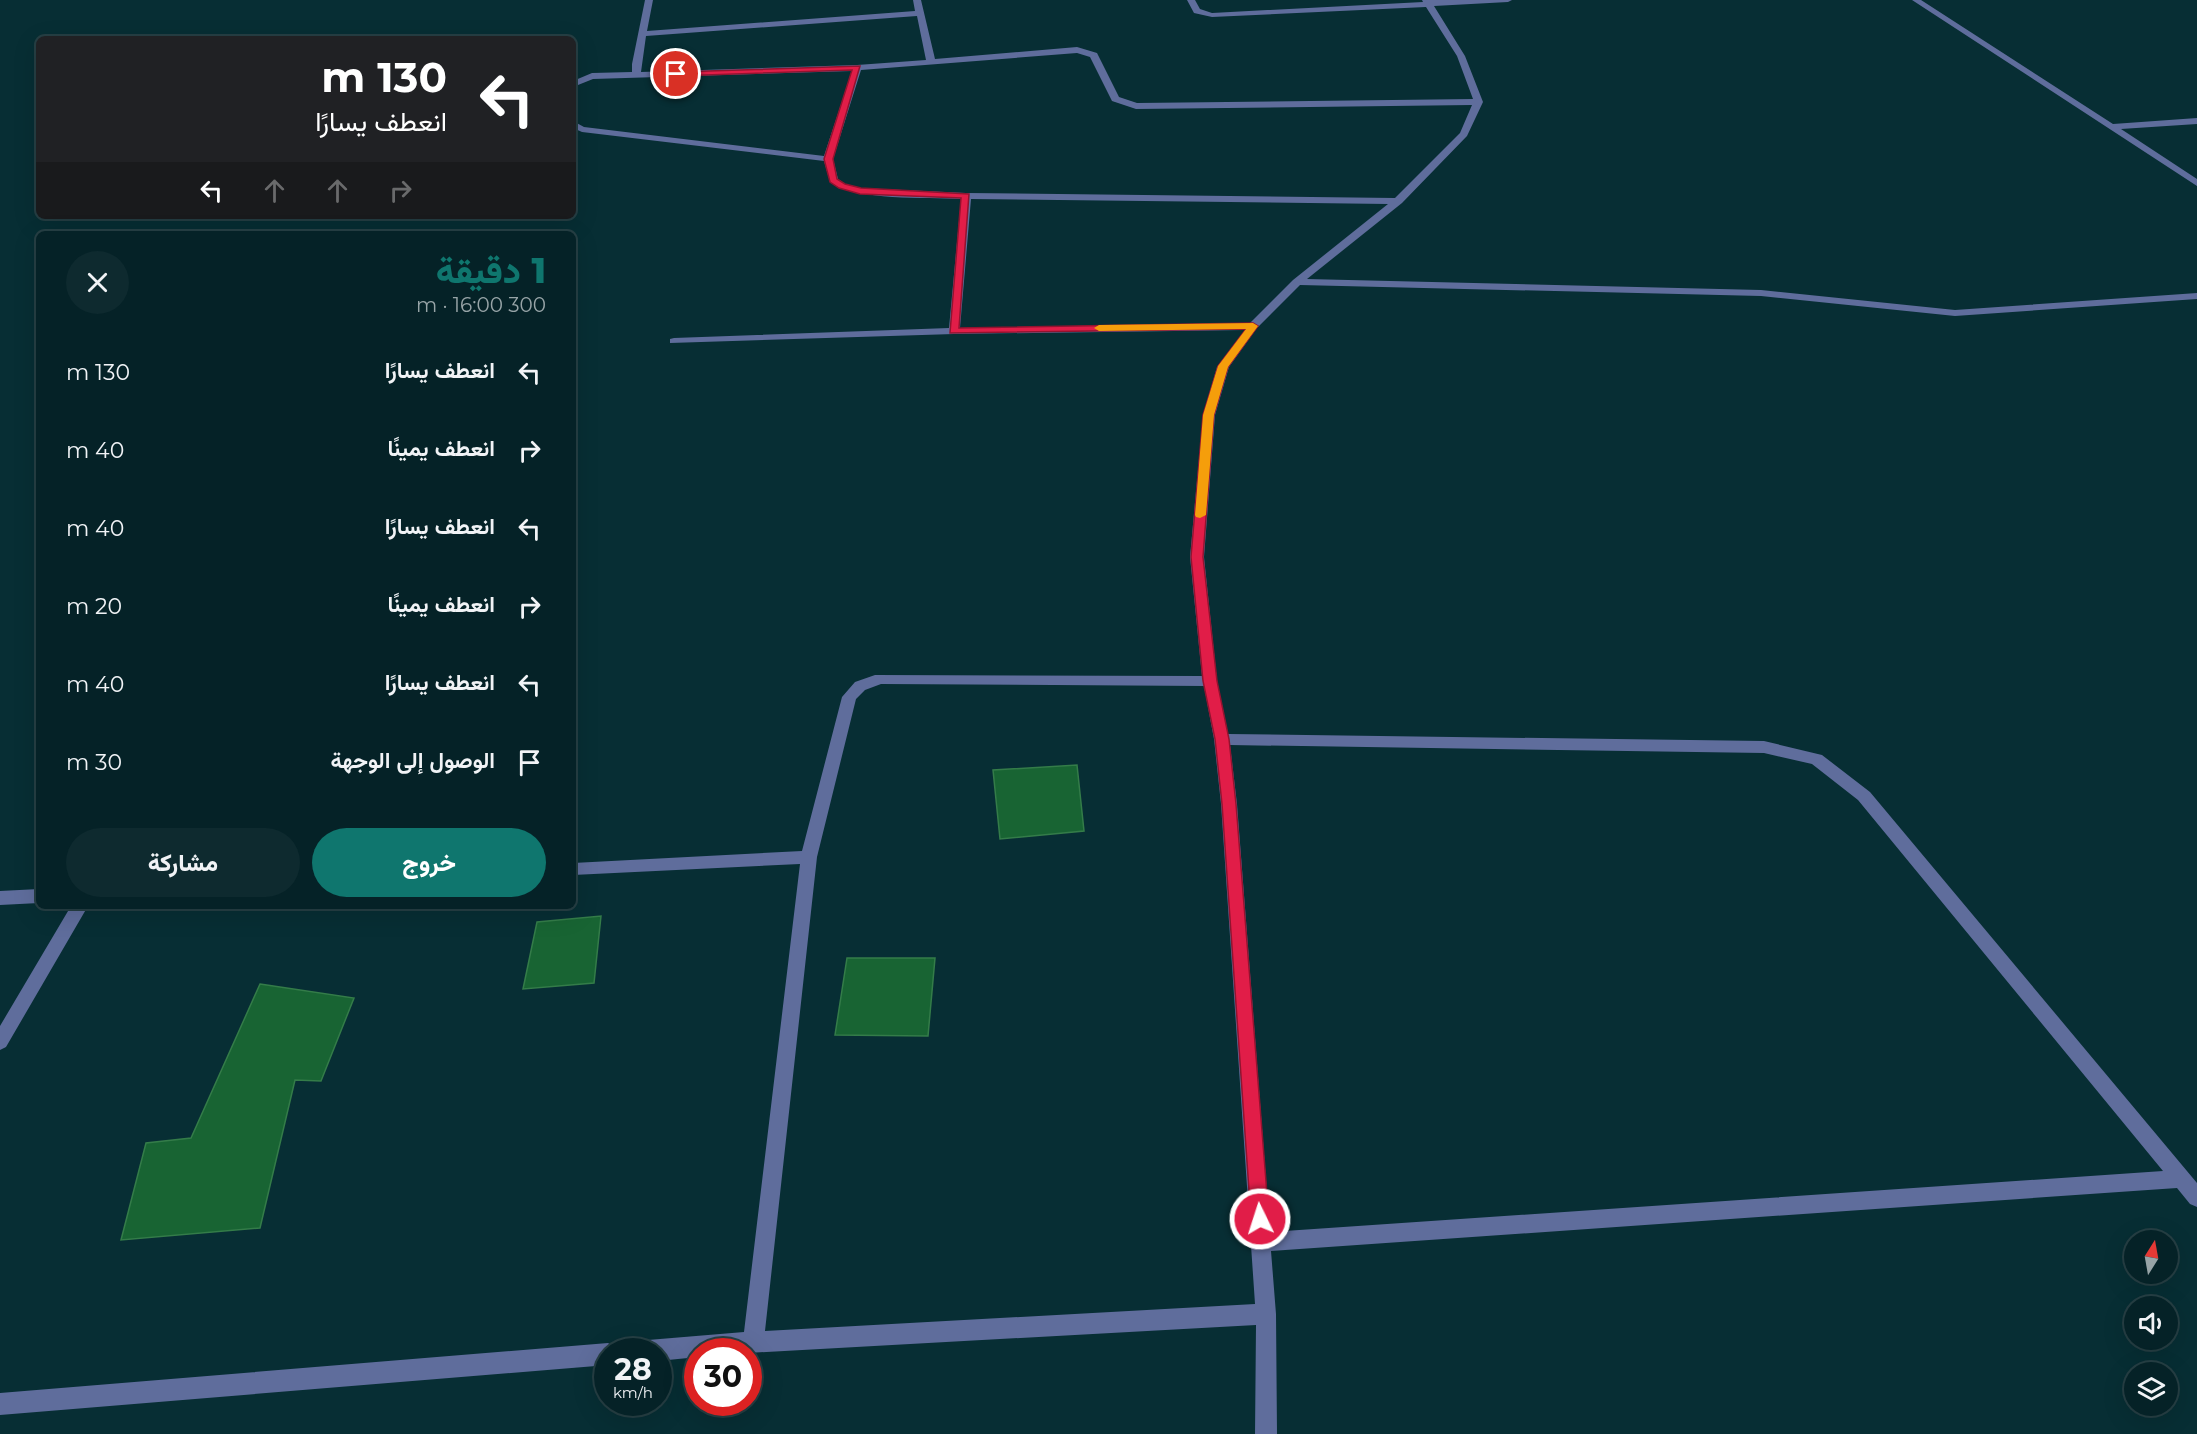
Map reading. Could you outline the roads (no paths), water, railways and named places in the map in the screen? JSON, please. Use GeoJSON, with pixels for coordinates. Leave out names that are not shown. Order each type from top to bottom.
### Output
{"type":"FeatureCollection","features":[{"type":"Feature","properties":{"kind":"street"},"geometry":{"type":"LineString","coordinates":[[637,75],[636,64],[649,0]]}},
{"type":"Feature","properties":{"kind":"street"},"geometry":{"type":"LineString","coordinates":[[917,0],[931,61]]}},
{"type":"Feature","properties":{"kind":"street"},"geometry":{"type":"LineString","coordinates":[[1191,0],[1197,11],[1212,15],[1428,2],[1508,0]]}},
{"type":"Feature","properties":{"kind":"street"},"geometry":{"type":"LineString","coordinates":[[1916,0],[2197,183]]}},
{"type":"Feature","properties":{"kind":"street"},"geometry":{"type":"LineString","coordinates":[[1266,1434],[1266,1314],[1262,1242],[1229,804],[1222,739],[1210,681],[1197,557],[1209,415],[1223,366],[1253,326],[1297,282],[1398,201],[1464,134],[1478,102],[1461,56],[1428,2]]}},
{"type":"Feature","properties":{"kind":"street"},"geometry":{"type":"LineString","coordinates":[[643,34],[920,13]]}},
{"type":"Feature","properties":{"kind":"street"},"geometry":{"type":"LineString","coordinates":[[576,83],[592,76],[857,68],[1077,50],[1094,55],[1115,99],[1136,106],[1478,102]]}},
{"type":"Feature","properties":{"kind":"street"},"geometry":{"type":"LineString","coordinates":[[857,68],[828,159],[833,180],[842,186],[860,191],[966,196],[1398,201]]}},
{"type":"Feature","properties":{"kind":"street"},"geometry":{"type":"LineString","coordinates":[[2113,127],[2197,121]]}},
{"type":"Feature","properties":{"kind":"street"},"geometry":{"type":"LineString","coordinates":[[576,126],[582,129],[604,132],[828,159]]}},
{"type":"Feature","properties":{"kind":"street"},"geometry":{"type":"LineString","coordinates":[[954,331],[966,196]]}},
{"type":"Feature","properties":{"kind":"street"},"geometry":{"type":"LineString","coordinates":[[1297,282],[1771,293],[1954,313],[2197,296]]}},
{"type":"Feature","properties":{"kind":"street"},"geometry":{"type":"LineString","coordinates":[[674,341],[954,331],[1253,326]]}},
{"type":"Feature","properties":{"kind":"street"},"geometry":{"type":"LineString","coordinates":[[753,1338],[809,857],[849,697],[860,686],[880,680],[1210,681]]}},
{"type":"Feature","properties":{"kind":"street"},"geometry":{"type":"LineString","coordinates":[[1222,739],[1764,747],[1817,759],[1864,796],[2197,1198]]}},
{"type":"Feature","properties":{"kind":"street"},"geometry":{"type":"LineString","coordinates":[[576,869],[809,857]]}},
{"type":"Feature","properties":{"kind":"street"},"geometry":{"type":"LineString","coordinates":[[0,898],[36,896]]}},
{"type":"Feature","properties":{"kind":"street"},"geometry":{"type":"LineString","coordinates":[[0,1042],[78,909]]}},
{"type":"Feature","properties":{"kind":"street"},"geometry":{"type":"LineString","coordinates":[[1262,1242],[2181,1179]]}},
{"type":"Feature","properties":{"kind":"street"},"geometry":{"type":"LineString","coordinates":[[762,1342],[1266,1314]]}},
{"type":"Feature","properties":{"kind":"street"},"geometry":{"type":"LineString","coordinates":[[0,1404],[594,1355]]}}]}
